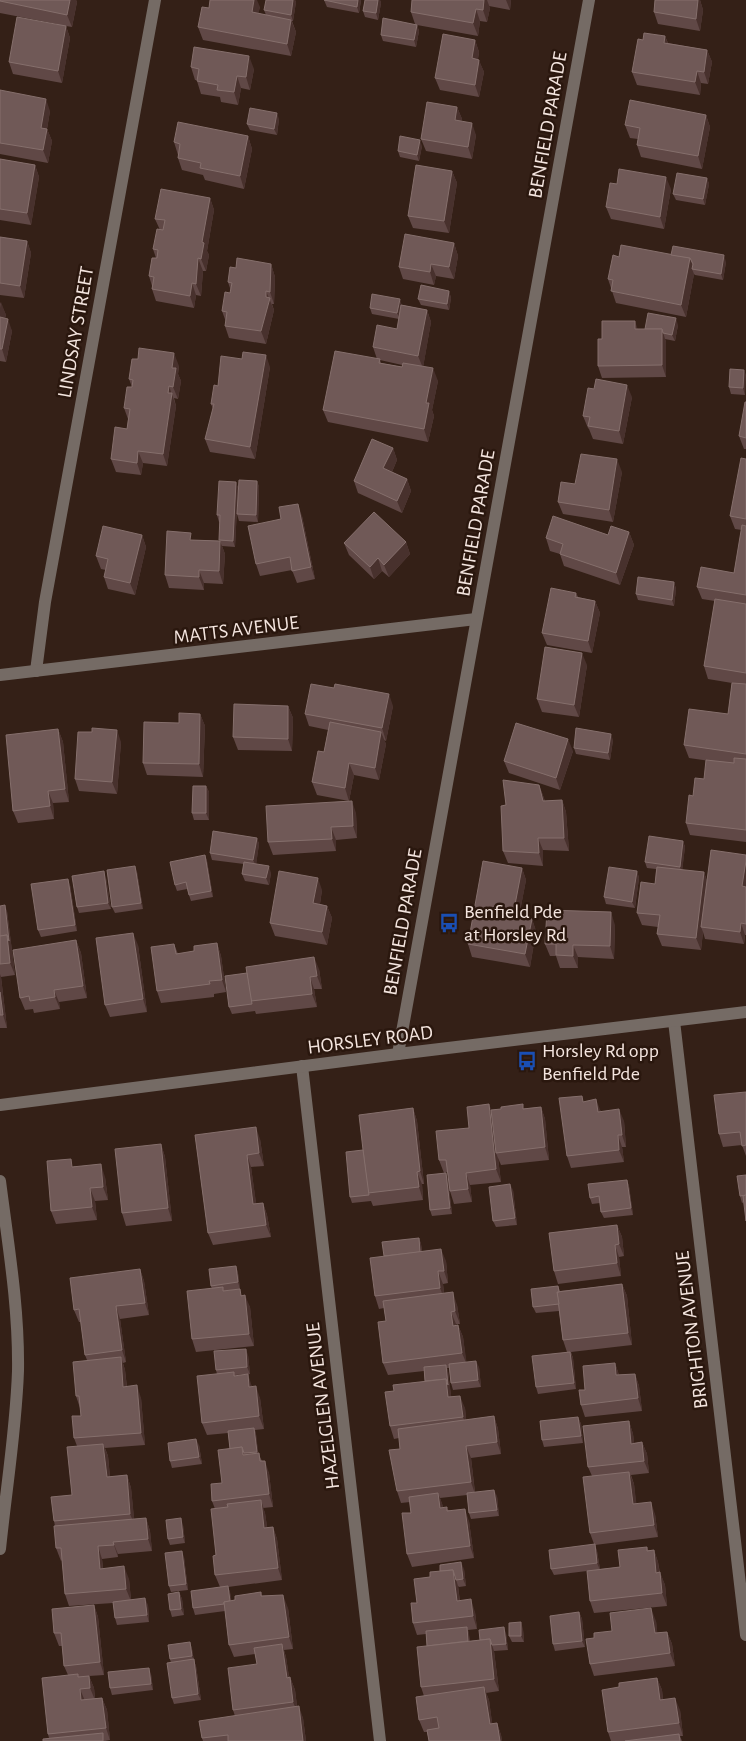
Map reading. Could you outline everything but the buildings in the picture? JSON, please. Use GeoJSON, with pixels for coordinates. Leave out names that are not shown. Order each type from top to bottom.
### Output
{"type":"FeatureCollection","features":[{"type":"Feature","properties":{"kind":"street","name":"LINDSAY STREET"},"geometry":{"type":"LineString","coordinates":[[36,671],[44,602],[155,0]]}},
{"type":"Feature","properties":{"kind":"street","name":"BENFIELD PARADE"},"geometry":{"type":"LineString","coordinates":[[398,1054],[589,0]]}},
{"type":"Feature","properties":{"kind":"street","name":"MATTS AVENUE"},"geometry":{"type":"LineString","coordinates":[[0,675],[476,619]]}},
{"type":"Feature","properties":{"kind":"street","name":"HORSLEY ROAD"},"geometry":{"type":"LineString","coordinates":[[0,1106],[302,1066],[746,1012]]}},
{"type":"Feature","properties":{"kind":"street","name":"BRIGHTON AVENUE"},"geometry":{"type":"LineString","coordinates":[[674,1021],[746,1635]]}},
{"type":"Feature","properties":{"kind":"street","name":"HAZELGLEN AVENUE"},"geometry":{"type":"LineString","coordinates":[[302,1066],[380,1741]]}},
{"type":"Feature","properties":{"kind":"street"},"geometry":{"type":"LineString","coordinates":[[0,1181],[13,1289],[18,1372],[0,1549]]}},
{"type":"Feature","properties":{"kind":"place","name":"Benfield Pde at Horsley Rd"},"geometry":{"type":"Point","coordinates":[449,923]}},
{"type":"Feature","properties":{"kind":"place","name":"Horsley Rd opp Benfield Pde"},"geometry":{"type":"Point","coordinates":[527,1061]}}]}
